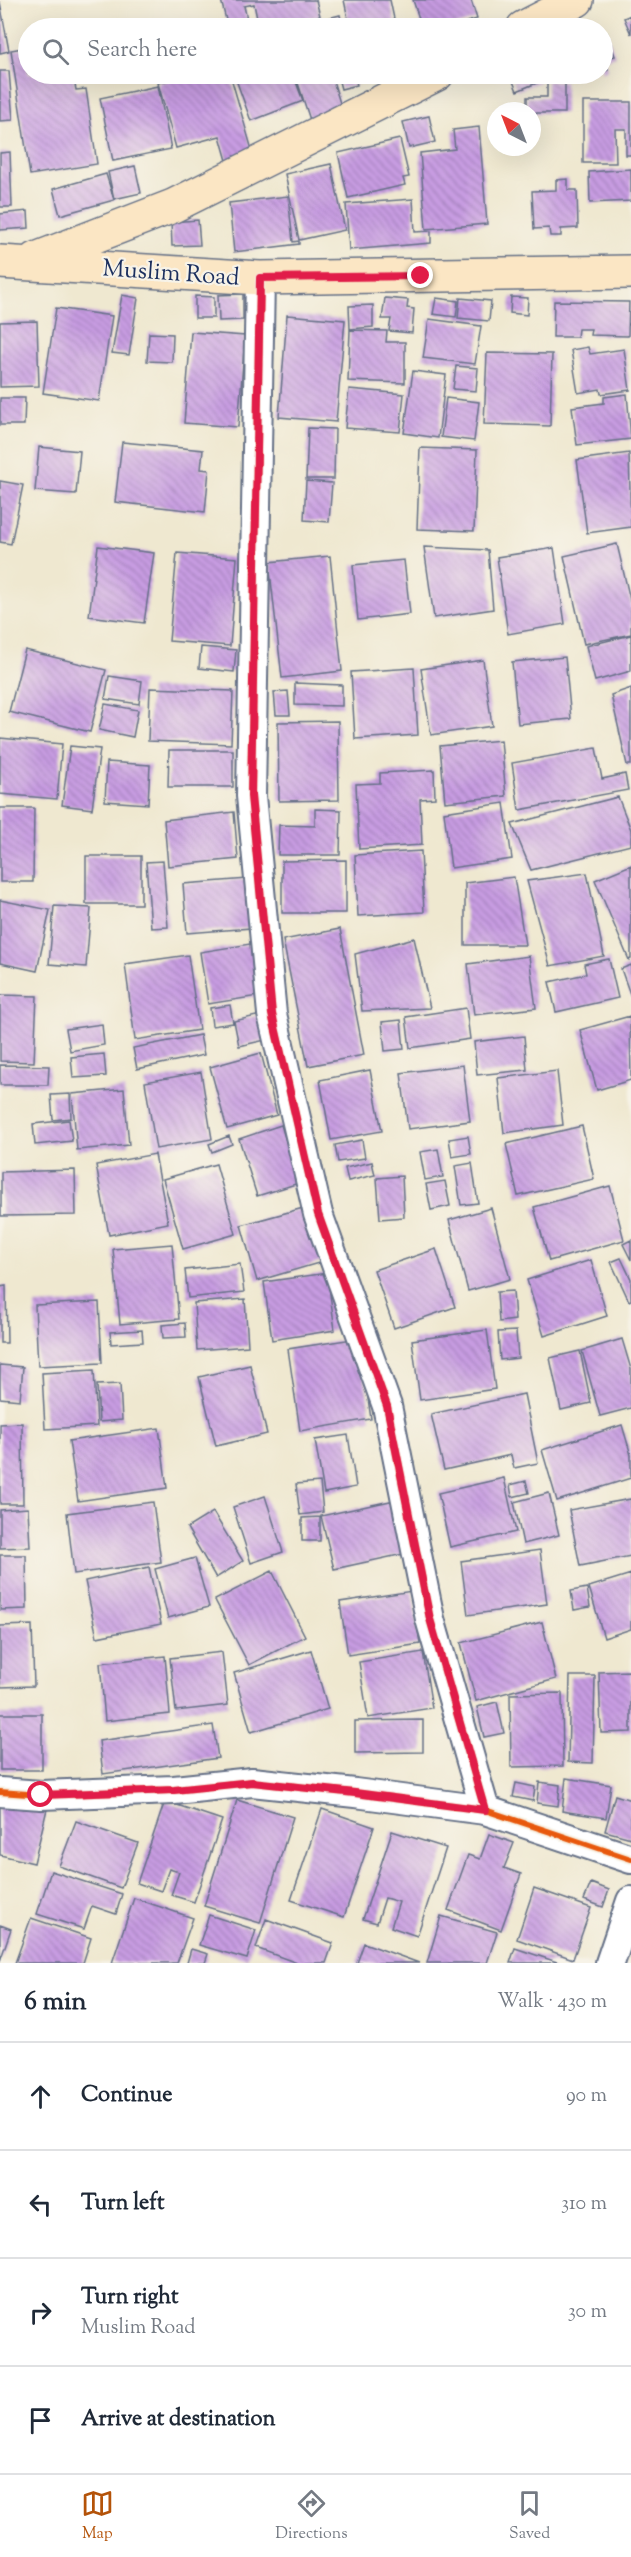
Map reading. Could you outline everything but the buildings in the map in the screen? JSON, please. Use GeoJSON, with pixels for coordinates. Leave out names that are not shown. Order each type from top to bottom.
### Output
{"type":"FeatureCollection","features":[{"type":"Feature","properties":{"kind":"street"},"geometry":{"type":"LineString","coordinates":[[542,18],[577,0]]}},
{"type":"Feature","properties":{"kind":"street"},"geometry":{"type":"LineString","coordinates":[[15,262],[173,206],[417,84]]}},
{"type":"Feature","properties":{"kind":"street","name":"Muslim Road"},"geometry":{"type":"LineString","coordinates":[[15,262],[260,278],[631,272]]}},
{"type":"Feature","properties":{"kind":"street"},"geometry":{"type":"LineString","coordinates":[[260,278],[251,796],[272,1014],[318,1214],[387,1406],[430,1619],[485,1810]]}},
{"type":"Feature","properties":{"kind":"street"},"geometry":{"type":"LineString","coordinates":[[0,1792],[41,1795],[174,1790],[252,1782],[485,1810],[631,1859]]}},
{"type":"Feature","properties":{"kind":"street"},"geometry":{"type":"LineString","coordinates":[[610,1963],[631,1901]]}},
{"type":"Feature","properties":{"kind":"cycle path"},"geometry":{"type":"LineString","coordinates":[[260,278],[251,796],[272,1014],[318,1214],[387,1406],[430,1619],[485,1810]]}},
{"type":"Feature","properties":{"kind":"cycle path"},"geometry":{"type":"LineString","coordinates":[[0,1792],[41,1795],[174,1790],[252,1782],[485,1810],[631,1859]]}},
{"type":"Feature","properties":{"kind":"route"},"geometry":{"type":"LineString","coordinates":[[41,1795],[174,1790],[252,1782],[485,1810],[430,1619],[387,1406],[318,1214],[272,1014],[251,796],[260,278],[421,276]]}}]}
